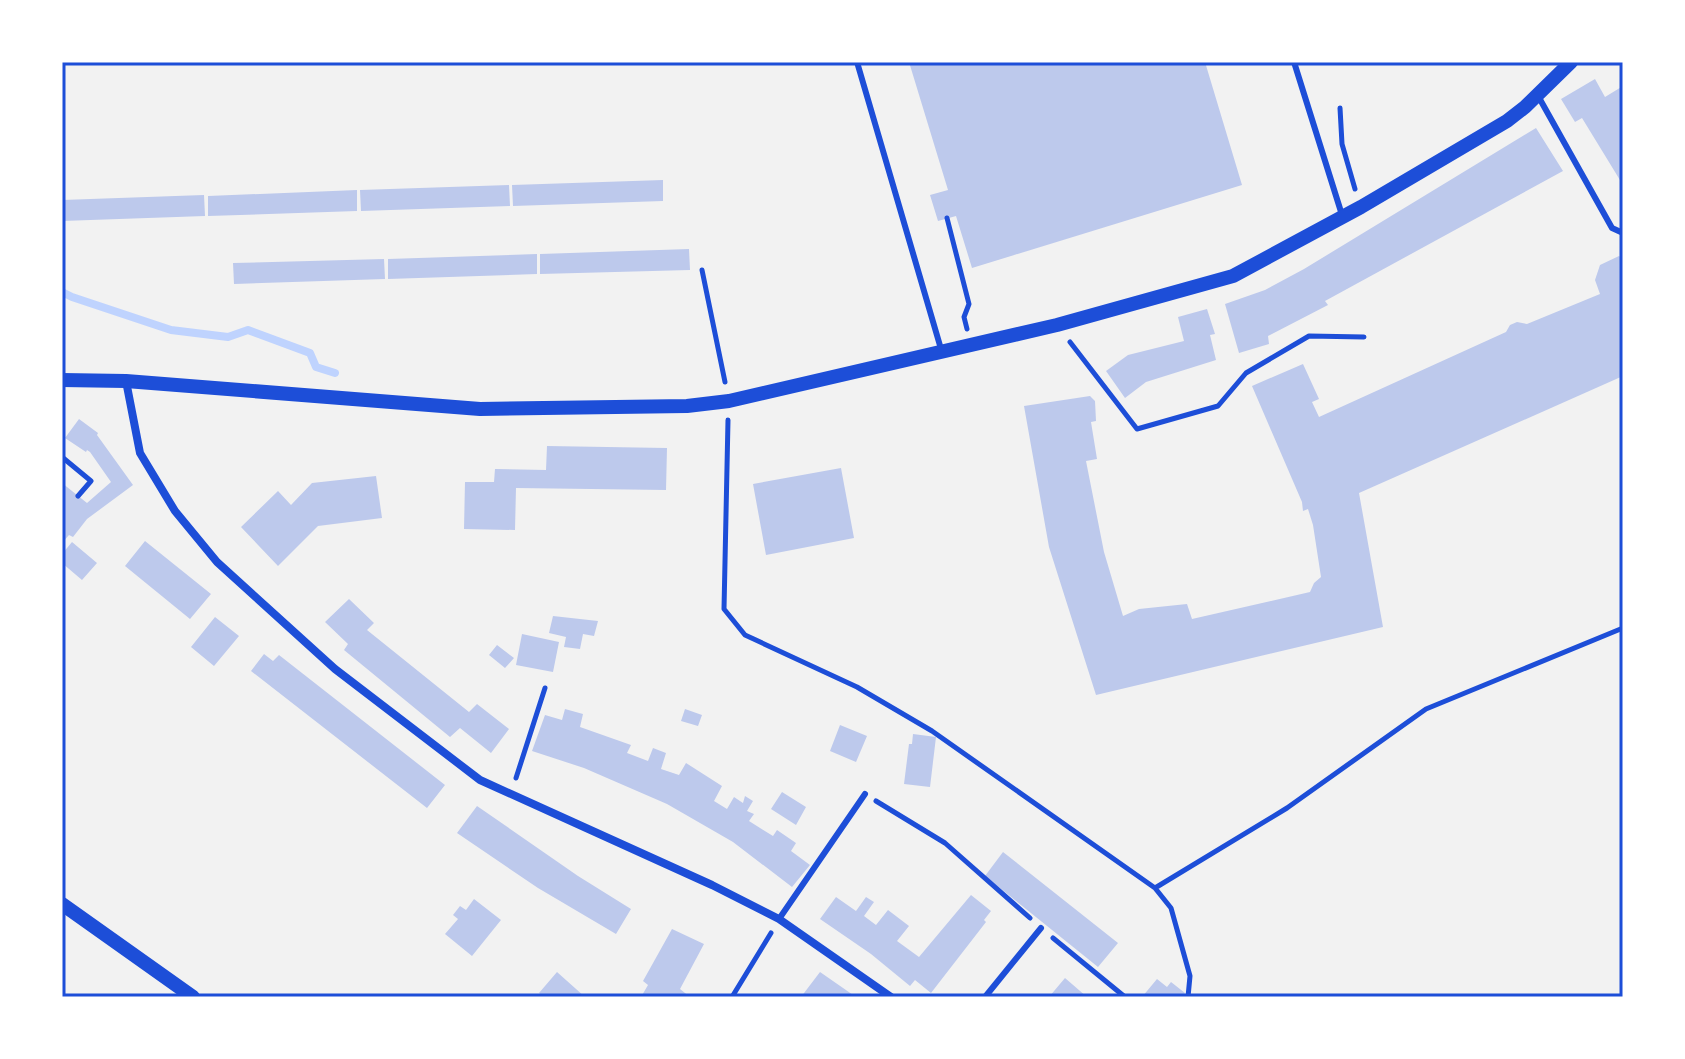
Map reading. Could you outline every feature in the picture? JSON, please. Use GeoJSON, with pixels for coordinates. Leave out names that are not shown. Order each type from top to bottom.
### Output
{"type":"FeatureCollection","features":[{"type":"Feature","properties":{"kind":"street"},"geometry":{"type":"LineString","coordinates":[[62,380],[126,381],[480,409],[687,406],[729,401],[1057,325],[1233,276],[1361,207],[1507,121],[1571,62]]}},
{"type":"Feature","properties":{"kind":"street"},"geometry":{"type":"LineString","coordinates":[[126,381],[140,453],[175,511],[217,562],[335,669],[480,780],[712,885],[779,919],[891,997]]}},
{"type":"Feature","properties":{"kind":"street"},"geometry":{"type":"LineString","coordinates":[[62,904],[193,997]]}},
{"type":"Feature","properties":{"kind":"lane"},"geometry":{"type":"LineString","coordinates":[[857,62],[942,353]]}},
{"type":"Feature","properties":{"kind":"lane"},"geometry":{"type":"LineString","coordinates":[[1294,62],[1343,217]]}},
{"type":"Feature","properties":{"kind":"lane"},"geometry":{"type":"LineString","coordinates":[[1537,94],[1612,228],[1623,233]]}},
{"type":"Feature","properties":{"kind":"lane"},"geometry":{"type":"LineString","coordinates":[[779,919],[865,794]]}},
{"type":"Feature","properties":{"kind":"lane"},"geometry":{"type":"LineString","coordinates":[[985,997],[1041,928]]}},
{"type":"Feature","properties":{"kind":"path"},"geometry":{"type":"LineString","coordinates":[[1340,108],[1342,144],[1361,207]]}},
{"type":"Feature","properties":{"kind":"path"},"geometry":{"type":"LineString","coordinates":[[947,218],[969,304],[964,317],[971,346]]}},
{"type":"Feature","properties":{"kind":"path"},"geometry":{"type":"LineString","coordinates":[[702,270],[729,401],[724,609],[745,635],[857,687],[932,731],[1155,888],[1171,908],[1190,976],[1188,997]]}},
{"type":"Feature","properties":{"kind":"path"},"geometry":{"type":"LineString","coordinates":[[1057,325],[1137,429],[1218,406],[1246,373],[1309,336],[1364,337]]}},
{"type":"Feature","properties":{"kind":"path"},"geometry":{"type":"LineString","coordinates":[[62,457],[91,481],[78,496]]}},
{"type":"Feature","properties":{"kind":"path"},"geometry":{"type":"LineString","coordinates":[[1155,888],[1287,808],[1426,709],[1623,628]]}},
{"type":"Feature","properties":{"kind":"path"},"geometry":{"type":"LineString","coordinates":[[511,794],[545,688]]}},
{"type":"Feature","properties":{"kind":"path"},"geometry":{"type":"LineString","coordinates":[[865,794],[945,843],[1125,997]]}},
{"type":"Feature","properties":{"kind":"path"},"geometry":{"type":"LineString","coordinates":[[732,997],[779,919]]}},
{"type":"Feature","properties":{"kind":"building"},"geometry":{"type":"Polygon","coordinates":[[[909,62],[1205,62],[1242,185],[972,268],[956,216],[938,221],[930,195],[948,190],[909,62]]]}},
{"type":"Feature","properties":{"kind":"building"},"geometry":{"type":"Polygon","coordinates":[[[1595,79],[1605,97],[1623,86],[1623,185],[1582,118],[1575,122],[1561,99],[1595,79]]]}},
{"type":"Feature","properties":{"kind":"building"},"geometry":{"type":"Polygon","coordinates":[[[1536,128],[1563,171],[1325,301],[1328,305],[1268,336],[1269,344],[1239,353],[1225,304],[1265,290],[1304,269],[1536,128]]]}},
{"type":"Feature","properties":{"kind":"building"},"geometry":{"type":"Polygon","coordinates":[[[663,180],[663,201],[513,206],[512,185],[663,180]]]}},
{"type":"Feature","properties":{"kind":"building"},"geometry":{"type":"Polygon","coordinates":[[[509,185],[510,206],[361,211],[360,190],[509,185]]]}},
{"type":"Feature","properties":{"kind":"building"},"geometry":{"type":"Polygon","coordinates":[[[357,190],[357,211],[208,216],[208,196],[357,190]]]}},
{"type":"Feature","properties":{"kind":"building"},"geometry":{"type":"Polygon","coordinates":[[[204,195],[205,216],[62,221],[62,200],[204,195]]]}},
{"type":"Feature","properties":{"kind":"building"},"geometry":{"type":"Polygon","coordinates":[[[689,249],[690,270],[540,274],[540,254],[689,249]]]}},
{"type":"Feature","properties":{"kind":"building"},"geometry":{"type":"Polygon","coordinates":[[[537,254],[537,274],[388,279],[388,259],[537,254]]]}},
{"type":"Feature","properties":{"kind":"building"},"geometry":{"type":"Polygon","coordinates":[[[1619,256],[1623,259],[1623,376],[1359,493],[1383,627],[1096,695],[1049,547],[1024,406],[1090,396],[1095,401],[1096,421],[1091,422],[1097,459],[1086,461],[1104,552],[1123,616],[1139,609],[1187,604],[1192,619],[1310,592],[1321,577],[1313,525],[1308,509],[1303,511],[1302,502],[1252,386],[1303,364],[1319,399],[1312,402],[1319,417],[1506,332],[1510,325],[1517,322],[1527,324],[1600,294],[1595,280],[1600,265],[1619,256]]]}},
{"type":"Feature","properties":{"kind":"building"},"geometry":{"type":"Polygon","coordinates":[[[384,259],[385,279],[234,284],[233,263],[384,259]]]}},
{"type":"Feature","properties":{"kind":"building"},"geometry":{"type":"Polygon","coordinates":[[[1207,309],[1215,334],[1210,335],[1216,360],[1146,382],[1125,398],[1106,371],[1128,355],[1184,341],[1178,317],[1207,309]]]}},
{"type":"Feature","properties":{"kind":"building"},"geometry":{"type":"Polygon","coordinates":[[[79,419],[98,433],[133,485],[87,519],[73,537],[69,535],[62,543],[62,483],[87,503],[111,482],[90,452],[65,438],[79,419]]]}},
{"type":"Feature","properties":{"kind":"building"},"geometry":{"type":"Polygon","coordinates":[[[547,446],[667,448],[666,490],[516,488],[515,530],[464,529],[465,482],[494,482],[495,469],[546,470],[547,446]]]}},
{"type":"Feature","properties":{"kind":"building"},"geometry":{"type":"Polygon","coordinates":[[[841,468],[854,538],[766,555],[753,484],[841,468]]]}},
{"type":"Feature","properties":{"kind":"building"},"geometry":{"type":"Polygon","coordinates":[[[376,476],[382,518],[318,526],[278,566],[241,527],[278,491],[291,505],[312,483],[376,476]]]}},
{"type":"Feature","properties":{"kind":"building"},"geometry":{"type":"Polygon","coordinates":[[[145,541],[211,594],[190,619],[125,566],[145,541]]]}},
{"type":"Feature","properties":{"kind":"building"},"geometry":{"type":"Polygon","coordinates":[[[72,542],[97,563],[82,580],[62,563],[62,554],[72,542]]]}},
{"type":"Feature","properties":{"kind":"building"},"geometry":{"type":"Polygon","coordinates":[[[349,599],[374,623],[367,630],[469,712],[477,704],[509,729],[491,753],[460,728],[450,737],[344,650],[348,644],[325,622],[349,599]]]}},
{"type":"Feature","properties":{"kind":"building"},"geometry":{"type":"Polygon","coordinates":[[[553,616],[598,621],[594,636],[583,634],[580,649],[564,647],[566,637],[549,633],[553,616]]]}},
{"type":"Feature","properties":{"kind":"building"},"geometry":{"type":"Polygon","coordinates":[[[215,617],[239,636],[214,666],[191,647],[215,617]]]}},
{"type":"Feature","properties":{"kind":"building"},"geometry":{"type":"Polygon","coordinates":[[[522,634],[559,642],[553,672],[516,665],[522,634]]]}},
{"type":"Feature","properties":{"kind":"building"},"geometry":{"type":"Polygon","coordinates":[[[497,645],[514,658],[505,668],[489,655],[497,645]]]}},
{"type":"Feature","properties":{"kind":"building"},"geometry":{"type":"Polygon","coordinates":[[[264,654],[273,661],[279,655],[445,785],[427,808],[251,671],[264,654]]]}},
{"type":"Feature","properties":{"kind":"building"},"geometry":{"type":"Polygon","coordinates":[[[565,709],[583,714],[580,727],[631,745],[627,753],[648,761],[653,748],[666,753],[661,769],[679,775],[686,763],[722,786],[714,801],[727,809],[734,797],[743,803],[745,796],[753,801],[747,811],[754,814],[749,821],[773,836],[777,830],[796,843],[791,851],[810,865],[792,887],[733,842],[667,804],[584,768],[532,751],[545,715],[562,720],[565,709]]]}},
{"type":"Feature","properties":{"kind":"building"},"geometry":{"type":"Polygon","coordinates":[[[685,709],[702,715],[698,726],[681,721],[685,709]]]}},
{"type":"Feature","properties":{"kind":"building"},"geometry":{"type":"Polygon","coordinates":[[[840,725],[867,736],[856,762],[830,751],[840,725]]]}},
{"type":"Feature","properties":{"kind":"building"},"geometry":{"type":"Polygon","coordinates":[[[913,734],[936,737],[930,787],[904,784],[913,734]]]}},
{"type":"Feature","properties":{"kind":"building"},"geometry":{"type":"Polygon","coordinates":[[[782,792],[806,807],[796,825],[771,809],[782,792]]]}},
{"type":"Feature","properties":{"kind":"building"},"geometry":{"type":"Polygon","coordinates":[[[477,806],[631,909],[616,934],[538,888],[457,833],[477,806]]]}},
{"type":"Feature","properties":{"kind":"building"},"geometry":{"type":"Polygon","coordinates":[[[1003,852],[1118,943],[1098,967],[985,876],[1003,852]]]}},
{"type":"Feature","properties":{"kind":"building"},"geometry":{"type":"Polygon","coordinates":[[[971,895],[991,911],[984,920],[986,922],[931,993],[915,980],[910,986],[820,919],[836,897],[856,911],[866,897],[874,902],[864,916],[876,925],[888,910],[909,926],[897,941],[919,957],[971,895]]]}},
{"type":"Feature","properties":{"kind":"building"},"geometry":{"type":"Polygon","coordinates":[[[474,899],[501,920],[472,956],[445,934],[458,919],[453,915],[460,906],[466,910],[474,899]]]}},
{"type":"Feature","properties":{"kind":"building"},"geometry":{"type":"Polygon","coordinates":[[[672,929],[704,944],[680,989],[690,997],[641,997],[648,985],[643,981],[672,929]]]}},
{"type":"Feature","properties":{"kind":"building"},"geometry":{"type":"Polygon","coordinates":[[[557,972],[585,997],[544,997],[539,993],[557,972]]]}},
{"type":"Feature","properties":{"kind":"building"},"geometry":{"type":"Polygon","coordinates":[[[820,972],[856,997],[801,997],[820,972]]]}},
{"type":"Feature","properties":{"kind":"building"},"geometry":{"type":"Polygon","coordinates":[[[1065,978],[1087,997],[1049,997],[1065,978]]]}},
{"type":"Feature","properties":{"kind":"building"},"geometry":{"type":"Polygon","coordinates":[[[1157,979],[1167,987],[1171,982],[1185,993],[1182,997],[1142,997],[1157,979]]]}},
{"type":"Feature","properties":{"kind":"waterway"},"geometry":{"type":"LineString","coordinates":[[62,292],[171,330],[228,337],[248,330],[310,353],[316,367],[335,373]]}}]}
